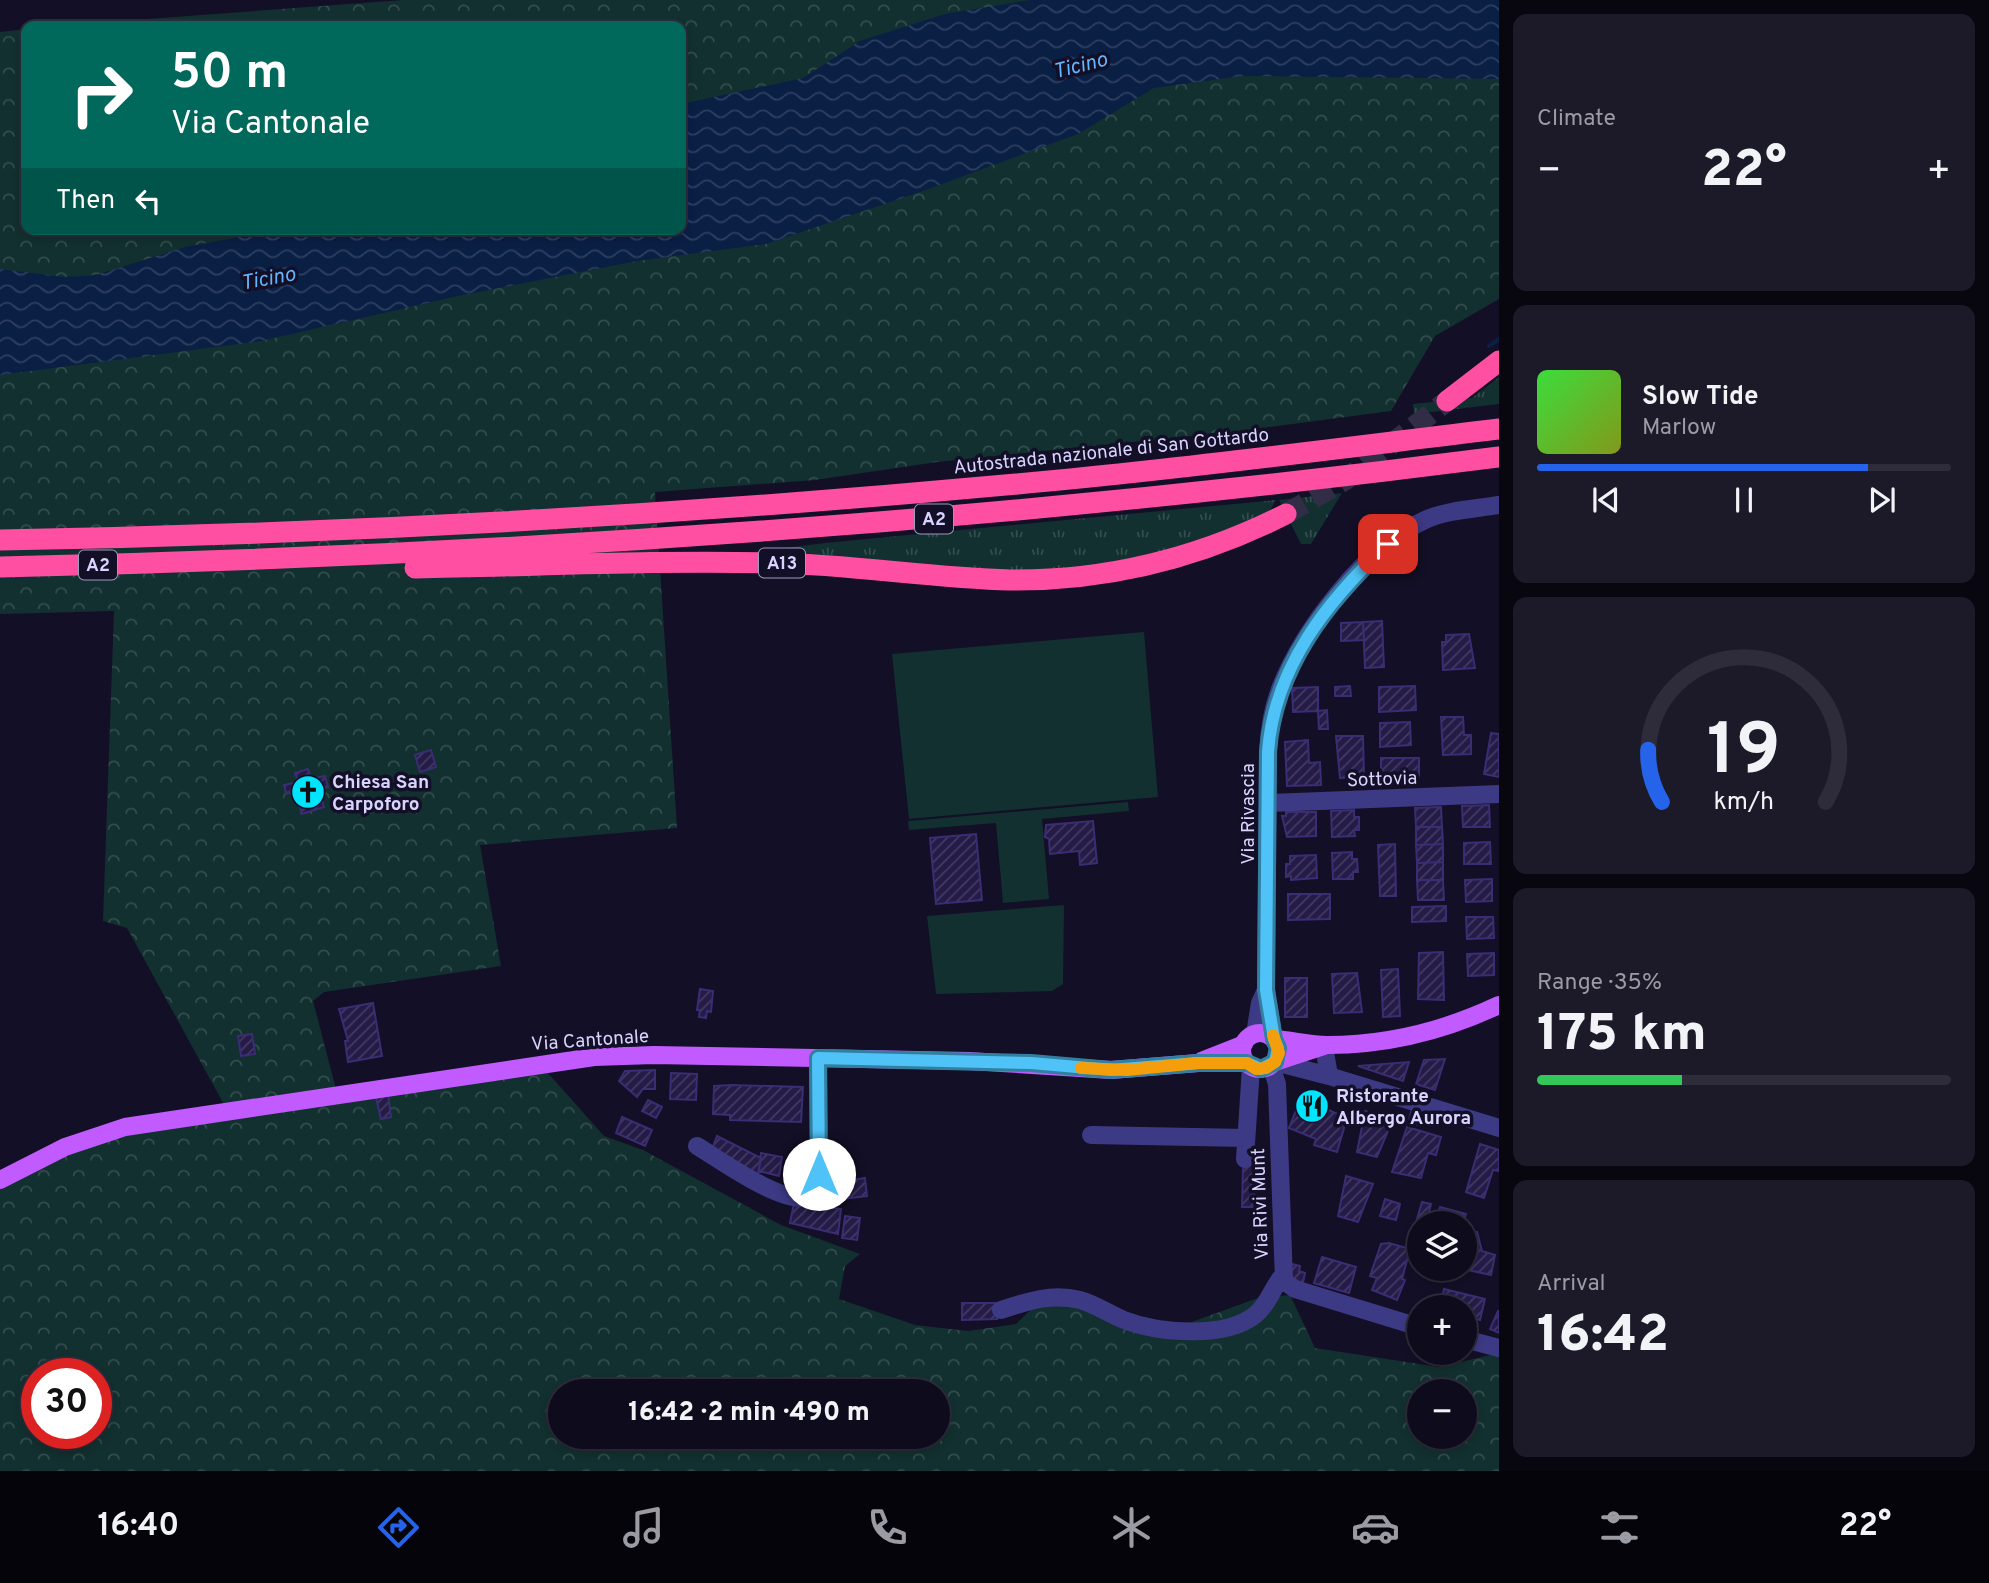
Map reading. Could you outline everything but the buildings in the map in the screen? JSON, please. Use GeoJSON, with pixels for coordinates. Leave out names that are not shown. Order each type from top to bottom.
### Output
{"type":"FeatureCollection","features":[{"type":"Feature","properties":{"kind":"highway"},"geometry":{"type":"LineString","coordinates":[[1447,401],[1499,361]]}},
{"type":"Feature","properties":{"kind":"highway","name":"A2"},"geometry":{"type":"LineString","coordinates":[[1399,441],[1499,420]]}},
{"type":"Feature","properties":{"kind":"highway","name":"A2"},"geometry":{"type":"LineString","coordinates":[[1399,441],[1499,429]]}},
{"type":"Feature","properties":{"kind":"highway","name":"Autostrada nazionale di San Gottardo"},"geometry":{"type":"LineString","coordinates":[[0,540],[437,526],[827,500],[1169,469],[1399,441]]}},
{"type":"Feature","properties":{"kind":"highway","name":"A2"},"geometry":{"type":"LineString","coordinates":[[0,567],[195,563],[598,544],[897,522],[1194,493],[1499,457]]}},
{"type":"Feature","properties":{"kind":"highway","name":"A13"},"geometry":{"type":"LineString","coordinates":[[367,556],[393,568],[773,563],[982,578],[1059,578],[1124,571],[1169,560],[1236,537],[1286,514]]}},
{"type":"Feature","properties":{"kind":"main road"},"geometry":{"type":"LineString","coordinates":[[1324,1046],[1274,1039],[1265,1033],[1249,1039],[1243,1054],[1249,1065],[1261,1069],[1324,1046],[1418,1035],[1462,1022],[1499,1004]]}},
{"type":"Feature","properties":{"kind":"main road","name":"Via Cantonale"},"geometry":{"type":"LineString","coordinates":[[1198,1063],[1249,1039]]}},
{"type":"Feature","properties":{"kind":"main road"},"geometry":{"type":"LineString","coordinates":[[1273,1064],[1279,1053],[1274,1039]]}},
{"type":"Feature","properties":{"kind":"main road","name":"Via Cantonale"},"geometry":{"type":"LineString","coordinates":[[0,1180],[52,1153],[125,1127],[539,1063],[654,1055],[1031,1063],[1111,1070],[1198,1063],[1249,1065]]}},
{"type":"Feature","properties":{"kind":"street","name":"Via Rivascia"},"geometry":{"type":"LineString","coordinates":[[1274,1039],[1266,990],[1269,740],[1273,709],[1287,674],[1323,615],[1353,578],[1406,531],[1437,516],[1499,505]]}},
{"type":"Feature","properties":{"kind":"street","name":"Sottovia"},"geometry":{"type":"LineString","coordinates":[[1268,803],[1499,794]]}},
{"type":"Feature","properties":{"kind":"street","name":"Via Rivascia"},"geometry":{"type":"LineString","coordinates":[[1249,1039],[1266,990]]}},
{"type":"Feature","properties":{"kind":"street"},"geometry":{"type":"LineString","coordinates":[[1324,1046],[1329,1076]]}},
{"type":"Feature","properties":{"kind":"street"},"geometry":{"type":"LineString","coordinates":[[696,1146],[772,1189],[798,1198],[812,1197],[819,1174],[818,1058]]}},
{"type":"Feature","properties":{"kind":"street"},"geometry":{"type":"LineString","coordinates":[[1273,1064],[1329,1076],[1499,1128]]}},
{"type":"Feature","properties":{"kind":"street","name":"Via Rivi Munt"},"geometry":{"type":"LineString","coordinates":[[1273,1064],[1277,1084],[1283,1275],[1286,1284],[1407,1322]]}},
{"type":"Feature","properties":{"kind":"street"},"geometry":{"type":"LineString","coordinates":[[1245,1158],[1249,1065]]}},
{"type":"Feature","properties":{"kind":"street"},"geometry":{"type":"LineString","coordinates":[[1091,1135],[1246,1138]]}},
{"type":"Feature","properties":{"kind":"street"},"geometry":{"type":"LineString","coordinates":[[1001,1310],[1032,1299],[1067,1298],[1087,1303],[1139,1325],[1197,1332],[1250,1319],[1262,1309],[1283,1275]]}},
{"type":"Feature","properties":{"kind":"street"},"geometry":{"type":"LineString","coordinates":[[1477,1342],[1499,1348]]}},
{"type":"Feature","properties":{"kind":"green space"},"geometry":{"type":"Polygon","coordinates":[[[403,0],[1499,0],[1499,299],[1435,336],[1391,411],[1240,431],[937,462],[815,480],[655,492],[677,828],[480,845],[501,966],[324,992],[313,1001],[337,1093],[539,1063],[604,1136],[643,1150],[781,1225],[860,1254],[845,1266],[839,1299],[915,1325],[968,1331],[1016,1324],[1044,1297],[1164,1332],[1258,1298],[1290,1295],[1315,1348],[1407,1362],[1407,1365],[1439,1367],[1477,1365],[1477,1358],[1499,1353],[1499,1471],[0,1471],[0,1180],[65,1147],[227,1110],[127,928],[103,921],[114,611],[0,614],[0,32],[21,30],[21,235],[686,235],[686,21],[120,21],[403,0]]]}},
{"type":"Feature","properties":{"kind":"green space"},"geometry":{"type":"Polygon","coordinates":[[[1499,377],[1499,404],[1414,414],[1413,404],[1472,398],[1499,377]]]}},
{"type":"Feature","properties":{"kind":"green space"},"geometry":{"type":"Polygon","coordinates":[[[1342,493],[1311,544],[1301,544],[1279,500],[1342,493]]]}},
{"type":"Feature","properties":{"kind":"green space"},"geometry":{"type":"Polygon","coordinates":[[[1276,500],[1265,519],[1193,547],[1044,574],[761,555],[761,551],[825,543],[1276,500]]]}},
{"type":"Feature","properties":{"kind":"green space"},"geometry":{"type":"Polygon","coordinates":[[[1144,632],[1158,797],[909,819],[892,654],[1144,632]]]}},
{"type":"Feature","properties":{"kind":"green space"},"geometry":{"type":"Polygon","coordinates":[[[1128,802],[1129,811],[1042,819],[1049,899],[1003,903],[996,823],[909,830],[908,821],[1128,802]]]}},
{"type":"Feature","properties":{"kind":"green space"},"geometry":{"type":"Polygon","coordinates":[[[1064,905],[1063,984],[1052,991],[936,994],[927,916],[1064,905]]]}},
{"type":"Feature","properties":{"kind":"water","name":"Ticino"},"geometry":{"type":"Polygon","coordinates":[[[1030,0],[1499,0],[1499,79],[1242,76],[1154,88],[1078,134],[923,191],[766,244],[637,261],[458,296],[261,341],[0,375],[0,269],[65,277],[96,275],[185,247],[252,235],[686,235],[686,103],[803,78],[860,41],[945,14],[1030,0]]]}},
{"type":"Feature","properties":{"kind":"waterway"},"geometry":{"type":"LineString","coordinates":[[1489,346],[1499,339]]}},
{"type":"Feature","properties":{"kind":"tunnel"},"geometry":{"type":"LineString","coordinates":[[1286,514],[1345,480],[1447,401]]}},
{"type":"Feature","properties":{"kind":"slow traffic"},"geometry":{"type":"LineString","coordinates":[[1081,1068],[1127,1070],[1198,1063],[1247,1063],[1251,1067],[1261,1069],[1271,1066],[1279,1053],[1273,1035]]}},
{"type":"Feature","properties":{"kind":"place","name":"Chiesa San Carpoforo"},"geometry":{"type":"Point","coordinates":[308,792]}},
{"type":"Feature","properties":{"kind":"place","name":"Ristorante Albergo Aurora"},"geometry":{"type":"Point","coordinates":[1312,1106]}},
{"type":"Feature","properties":{"kind":"route"},"geometry":{"type":"LineString","coordinates":[[819,1174],[818,1058],[1031,1063],[1111,1070],[1198,1063],[1247,1063],[1251,1067],[1261,1069],[1275,1062],[1279,1053],[1266,990],[1268,752],[1271,718],[1287,674],[1323,615],[1353,578],[1388,544]]}}]}
